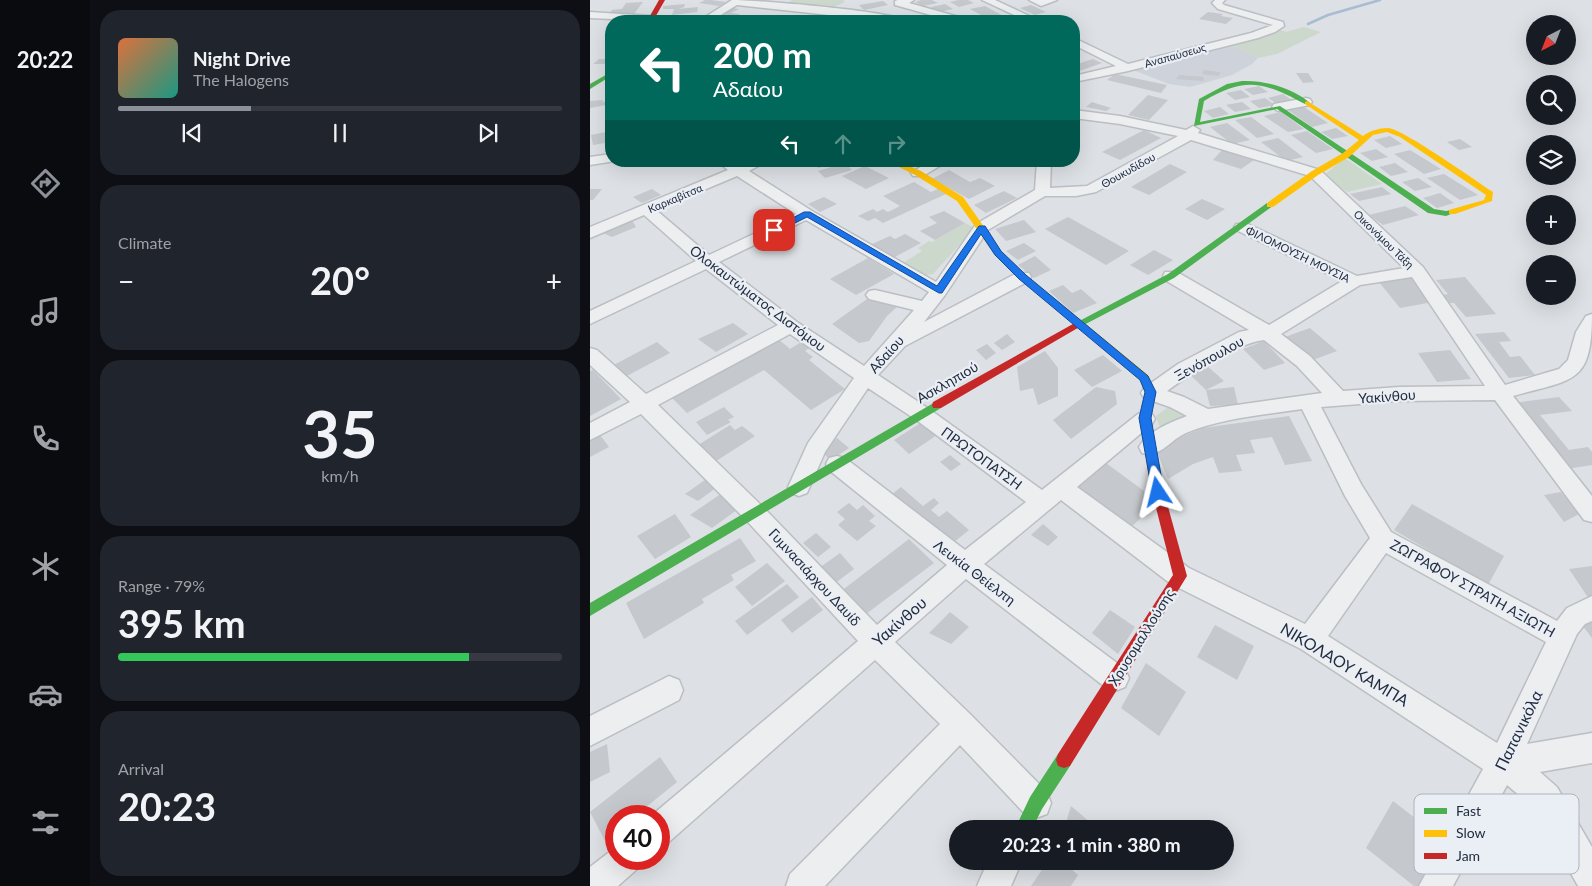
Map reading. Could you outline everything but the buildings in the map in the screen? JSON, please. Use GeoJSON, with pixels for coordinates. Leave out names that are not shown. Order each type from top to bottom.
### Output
{"type":"FeatureCollection","features":[{"type":"Feature","properties":{"kind":"street"},"geometry":{"type":"LineString","coordinates":[[654,15],[662,0]]}},
{"type":"Feature","properties":{"kind":"street"},"geometry":{"type":"LineString","coordinates":[[909,0],[898,3],[941,15]]}},
{"type":"Feature","properties":{"kind":"street"},"geometry":{"type":"LineString","coordinates":[[987,0],[1022,15]]}},
{"type":"Feature","properties":{"kind":"street"},"geometry":{"type":"LineString","coordinates":[[1034,0],[1041,3],[1052,0]]}},
{"type":"Feature","properties":{"kind":"street","name":"Αναπαύσεως"},"geometry":{"type":"LineString","coordinates":[[1080,78],[1128,68],[1219,43],[1250,37],[1279,26],[1276,22],[1221,7],[1217,3],[1220,0]]}},
{"type":"Feature","properties":{"kind":"street"},"geometry":{"type":"LineString","coordinates":[[714,15],[737,1],[849,14]]}},
{"type":"Feature","properties":{"kind":"street"},"geometry":{"type":"LineString","coordinates":[[596,6],[590,15],[605,16]]}},
{"type":"Feature","properties":{"kind":"street"},"geometry":{"type":"LineString","coordinates":[[1080,44],[1128,68]]}},
{"type":"Feature","properties":{"kind":"street"},"geometry":{"type":"LineString","coordinates":[[1080,53],[1092,50]]}},
{"type":"Feature","properties":{"kind":"street"},"geometry":{"type":"LineString","coordinates":[[590,87],[605,78]]}},
{"type":"Feature","properties":{"kind":"street"},"geometry":{"type":"LineString","coordinates":[[1193,130],[1201,100],[1240,82],[1251,81],[1261,83],[1306,102],[1362,139],[1377,131],[1394,132],[1490,194],[1490,198],[1488,201],[1446,214],[1431,211],[1278,107]]}},
{"type":"Feature","properties":{"kind":"street"},"geometry":{"type":"LineString","coordinates":[[1193,130],[1278,107],[1306,102]]}},
{"type":"Feature","properties":{"kind":"street","name":"Οικονόμου Τάξη"},"geometry":{"type":"LineString","coordinates":[[1080,115],[1193,130],[1314,173],[1417,271],[1500,393],[1592,513]]}},
{"type":"Feature","properties":{"kind":"street","name":"Θουκυδίδου"},"geometry":{"type":"LineString","coordinates":[[1042,192],[1076,192],[1092,189],[1193,130]]}},
{"type":"Feature","properties":{"kind":"street","name":"Ασκληπιού"},"geometry":{"type":"LineString","coordinates":[[590,610],[1080,323],[1171,276],[1242,227],[1314,173],[1346,155],[1362,139]]}},
{"type":"Feature","properties":{"kind":"street"},"geometry":{"type":"LineString","coordinates":[[590,161],[605,159]]}},
{"type":"Feature","properties":{"kind":"street"},"geometry":{"type":"LineString","coordinates":[[733,167],[807,214],[939,291]]}},
{"type":"Feature","properties":{"kind":"street","name":"Καρκαβίτσα"},"geometry":{"type":"LineString","coordinates":[[590,233],[745,167]]}},
{"type":"Feature","properties":{"kind":"street"},"geometry":{"type":"LineString","coordinates":[[904,167],[918,173],[960,199],[982,227],[998,253],[1022,277],[1080,323],[1144,378],[1151,392],[1177,402],[1206,417]]}},
{"type":"Feature","properties":{"kind":"street"},"geometry":{"type":"LineString","coordinates":[[918,173],[930,167]]}},
{"type":"Feature","properties":{"kind":"street"},"geometry":{"type":"LineString","coordinates":[[982,227],[1042,192],[1044,167]]}},
{"type":"Feature","properties":{"kind":"street","name":"Ολοκαυτώματος Διστόμου"},"geometry":{"type":"LineString","coordinates":[[647,210],[708,262],[791,326],[922,414]]}},
{"type":"Feature","properties":{"kind":"street"},"geometry":{"type":"LineString","coordinates":[[590,318],[807,214]]}},
{"type":"Feature","properties":{"kind":"street","name":"Αδαίου"},"geometry":{"type":"LineString","coordinates":[[799,487],[816,449],[866,376],[896,344],[939,291],[982,227]]}},
{"type":"Feature","properties":{"kind":"street","name":"ΦΙΛΟΜΟΥΣΗ ΜΟΥΣΙΑ"},"geometry":{"type":"LineString","coordinates":[[1242,227],[1355,281]]}},
{"type":"Feature","properties":{"kind":"street"},"geometry":{"type":"LineString","coordinates":[[1270,333],[1355,281],[1417,271]]}},
{"type":"Feature","properties":{"kind":"street"},"geometry":{"type":"LineString","coordinates":[[1171,276],[1270,333],[1310,365],[1339,400]]}},
{"type":"Feature","properties":{"kind":"street"},"geometry":{"type":"LineString","coordinates":[[896,344],[1022,277]]}},
{"type":"Feature","properties":{"kind":"street"},"geometry":{"type":"LineString","coordinates":[[875,295],[926,307]]}},
{"type":"Feature","properties":{"kind":"street"},"geometry":{"type":"LineString","coordinates":[[590,432],[791,326]]}},
{"type":"Feature","properties":{"kind":"street","name":"Υακίνθου"},"geometry":{"type":"LineString","coordinates":[[1150,447],[1175,429],[1206,417],[1308,401],[1399,394],[1500,393],[1566,374],[1577,363],[1590,328]]}},
{"type":"Feature","properties":{"kind":"street","name":"Ξενόπουλου"},"geometry":{"type":"LineString","coordinates":[[1151,392],[1185,369],[1246,336],[1270,333]]}},
{"type":"Feature","properties":{"kind":"street","name":"Γυμνασιάρχου Δαυίδ"},"geometry":{"type":"LineString","coordinates":[[590,354],[644,404],[755,514],[876,642],[960,724],[1036,803]]}},
{"type":"Feature","properties":{"kind":"street","name":"Χρυσομαλλούσης"},"geometry":{"type":"LineString","coordinates":[[1028,820],[1036,803],[1180,576],[1158,492],[1145,418],[1151,392]]}},
{"type":"Feature","properties":{"kind":"street","name":"ΖΩΓΡΑΦΟΥ ΣΤΡΑΤΗ ΑΞΙΩΤΗ"},"geometry":{"type":"LineString","coordinates":[[1308,401],[1353,490],[1383,539],[1562,637]]}},
{"type":"Feature","properties":{"kind":"street","name":"ΠΡΩΤΟΠΑΤΣΗ"},"geometry":{"type":"LineString","coordinates":[[922,414],[1180,576]]}},
{"type":"Feature","properties":{"kind":"street","name":"Υακίνθου"},"geometry":{"type":"LineString","coordinates":[[670,820],[964,565],[1145,418]]}},
{"type":"Feature","properties":{"kind":"street","name":"Λευκία Θείελπη"},"geometry":{"type":"LineString","coordinates":[[837,464],[964,565],[1115,678]]}},
{"type":"Feature","properties":{"kind":"street","name":"ΖΩΓΡΑΦΟΥ ΣΤΡΑΤΗ ΑΞΙΩΤΗ"},"geometry":{"type":"LineString","coordinates":[[1310,640],[1344,590],[1383,539]]}},
{"type":"Feature","properties":{"kind":"street","name":"ΝΙΚΟΛΑΟΥ ΚΑΜΠΑ"},"geometry":{"type":"LineString","coordinates":[[1180,576],[1310,640],[1503,763],[1542,794]]}},
{"type":"Feature","properties":{"kind":"street","name":"Παπανικόλα"},"geometry":{"type":"LineString","coordinates":[[1486,794],[1503,763],[1568,625],[1576,616],[1592,608]]}},
{"type":"Feature","properties":{"kind":"street"},"geometry":{"type":"LineString","coordinates":[[590,732],[669,690]]}},
{"type":"Feature","properties":{"kind":"street"},"geometry":{"type":"LineString","coordinates":[[802,886],[960,724]]}},
{"type":"Feature","properties":{"kind":"street"},"geometry":{"type":"LineString","coordinates":[[1503,763],[1592,748]]}},
{"type":"Feature","properties":{"kind":"street","name":"ΝΙΚΟΛΑΟΥ ΚΑΜΠΑ"},"geometry":{"type":"LineString","coordinates":[[1579,855],[1592,878]]}},
{"type":"Feature","properties":{"kind":"street"},"geometry":{"type":"LineString","coordinates":[[597,885],[614,870]]}},
{"type":"Feature","properties":{"kind":"street"},"geometry":{"type":"LineString","coordinates":[[993,886],[1001,870]]}},
{"type":"Feature","properties":{"kind":"street","name":"Παπανικόλα"},"geometry":{"type":"LineString","coordinates":[[1435,886],[1442,874]]}},
{"type":"Feature","properties":{"kind":"shaded area"},"geometry":{"type":"Polygon","coordinates":[[[792,0],[843,0],[845,2],[829,9],[783,5],[792,0]]]}},
{"type":"Feature","properties":{"kind":"shaded area"},"geometry":{"type":"Polygon","coordinates":[[[1304,27],[1321,32],[1277,54],[1258,58],[1226,43],[1275,28],[1286,32],[1304,27]]]}},
{"type":"Feature","properties":{"kind":"shaded area"},"geometry":{"type":"Polygon","coordinates":[[[1226,43],[1258,58],[1252,64],[1232,75],[1190,87],[1169,84],[1128,68],[1226,43]]]}},
{"type":"Feature","properties":{"kind":"shaded area"},"geometry":{"type":"Polygon","coordinates":[[[1345,158],[1382,184],[1347,192],[1324,175],[1345,158]]]}},
{"type":"Feature","properties":{"kind":"shaded area"},"geometry":{"type":"Polygon","coordinates":[[[965,223],[975,228],[933,274],[920,276],[901,264],[922,251],[918,248],[965,223]]]}},
{"type":"Feature","properties":{"kind":"shaded area"},"geometry":{"type":"Polygon","coordinates":[[[1171,405],[1185,416],[1175,429],[1163,436],[1156,416],[1171,405]]]}},
{"type":"Feature","properties":{"kind":"waterway"},"geometry":{"type":"LineString","coordinates":[[1308,24],[1328,15],[1380,0]]}},
{"type":"Feature","properties":{"kind":"traffic: fast"},"geometry":{"type":"LineString","coordinates":[[590,87],[605,78]]}},
{"type":"Feature","properties":{"kind":"traffic: fast"},"geometry":{"type":"LineString","coordinates":[[1307,103],[1293,95],[1267,85],[1254,82],[1229,85],[1201,100],[1196,125],[1278,107],[1431,211],[1446,214],[1452,212]]}},
{"type":"Feature","properties":{"kind":"traffic: fast"},"geometry":{"type":"LineString","coordinates":[[1073,327],[1171,276],[1270,205]]}},
{"type":"Feature","properties":{"kind":"traffic: fast"},"geometry":{"type":"LineString","coordinates":[[590,610],[937,405]]}},
{"type":"Feature","properties":{"kind":"traffic: fast"},"geometry":{"type":"LineString","coordinates":[[1028,820],[1036,803],[1064,760]]}},
{"type":"Feature","properties":{"kind":"traffic: slow"},"geometry":{"type":"LineString","coordinates":[[1307,103],[1362,139]]}},
{"type":"Feature","properties":{"kind":"traffic: slow"},"geometry":{"type":"LineString","coordinates":[[1270,205],[1315,173],[1346,155],[1371,133],[1388,130],[1402,136],[1490,194],[1488,201],[1452,212]]}},
{"type":"Feature","properties":{"kind":"traffic: slow"},"geometry":{"type":"LineString","coordinates":[[904,167],[918,173],[960,199],[998,253],[1023,277],[1144,378],[1151,393],[1145,419],[1153,465]]}},
{"type":"Feature","properties":{"kind":"traffic: jam"},"geometry":{"type":"LineString","coordinates":[[653,15],[662,0]]}},
{"type":"Feature","properties":{"kind":"traffic: jam"},"geometry":{"type":"LineString","coordinates":[[937,405],[1073,327]]}},
{"type":"Feature","properties":{"kind":"traffic: jam"},"geometry":{"type":"LineString","coordinates":[[1064,760],[1180,576],[1158,492],[1153,465]]}},
{"type":"Feature","properties":{"kind":"route"},"geometry":{"type":"LineString","coordinates":[[774,230],[807,214],[939,291],[982,227],[998,253],[1022,277],[1080,323],[1144,378],[1151,392],[1145,418],[1158,492]]}}]}
